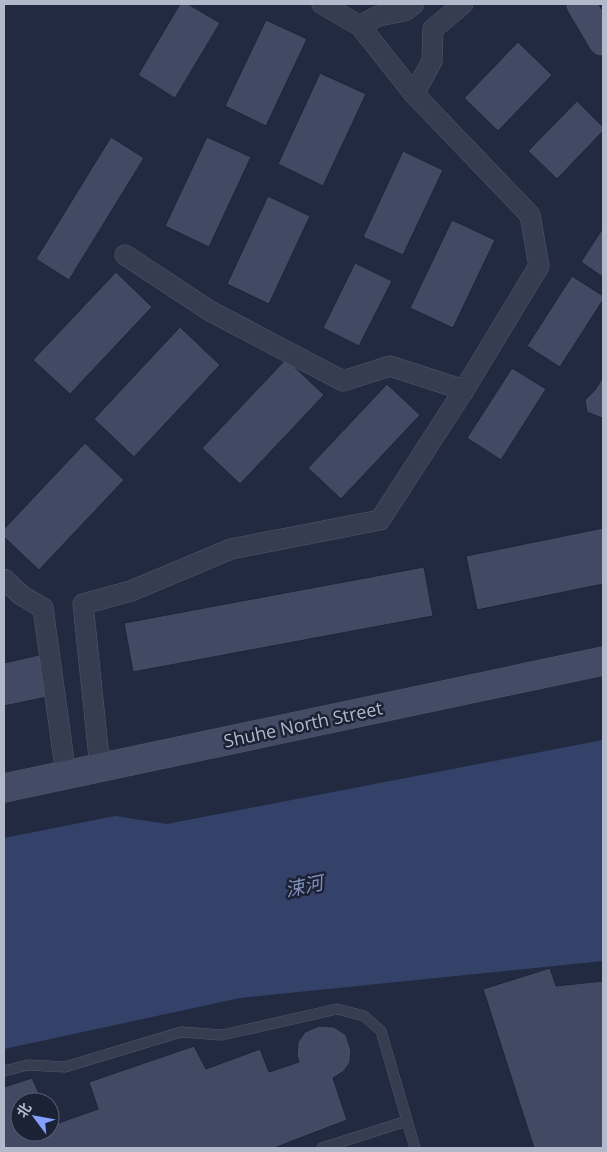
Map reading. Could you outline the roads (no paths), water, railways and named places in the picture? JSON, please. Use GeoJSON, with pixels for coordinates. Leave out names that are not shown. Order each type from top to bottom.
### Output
{"type":"FeatureCollection","features":[{"type":"Feature","properties":{"kind":"main road"},"geometry":{"type":"LineString","coordinates":[[581,4],[603,41]]}},
{"type":"Feature","properties":{"kind":"main road","name":"Shuhe North Street"},"geometry":{"type":"LineString","coordinates":[[4,788],[603,661]]}},
{"type":"Feature","properties":{"kind":"street"},"geometry":{"type":"LineString","coordinates":[[100,767],[83,604],[131,591],[231,549],[380,520],[464,390],[538,266],[530,215],[414,94],[360,26],[322,4]]}},
{"type":"Feature","properties":{"kind":"street"},"geometry":{"type":"LineString","coordinates":[[360,26],[378,16],[405,11],[414,4]]}},
{"type":"Feature","properties":{"kind":"street"},"geometry":{"type":"LineString","coordinates":[[414,94],[432,61],[433,29],[463,4]]}},
{"type":"Feature","properties":{"kind":"street"},"geometry":{"type":"LineString","coordinates":[[124,255],[210,311],[343,381],[390,366],[464,390]]}},
{"type":"Feature","properties":{"kind":"street"},"geometry":{"type":"LineString","coordinates":[[4,579],[21,595],[42,608],[66,774]]}},
{"type":"Feature","properties":{"kind":"lane"},"geometry":{"type":"LineString","coordinates":[[4,1071],[28,1066],[66,1067],[181,1032],[222,1035],[337,1009],[364,1016],[381,1031],[415,1148]]}},
{"type":"Feature","properties":{"kind":"lane"},"geometry":{"type":"LineString","coordinates":[[322,1148],[407,1121]]}},
{"type":"Feature","properties":{"kind":"water","name":"涑河"},"geometry":{"type":"Polygon","coordinates":[[[603,740],[603,961],[240,998],[4,1049],[4,838],[115,816],[167,824],[603,740]]]}}]}
